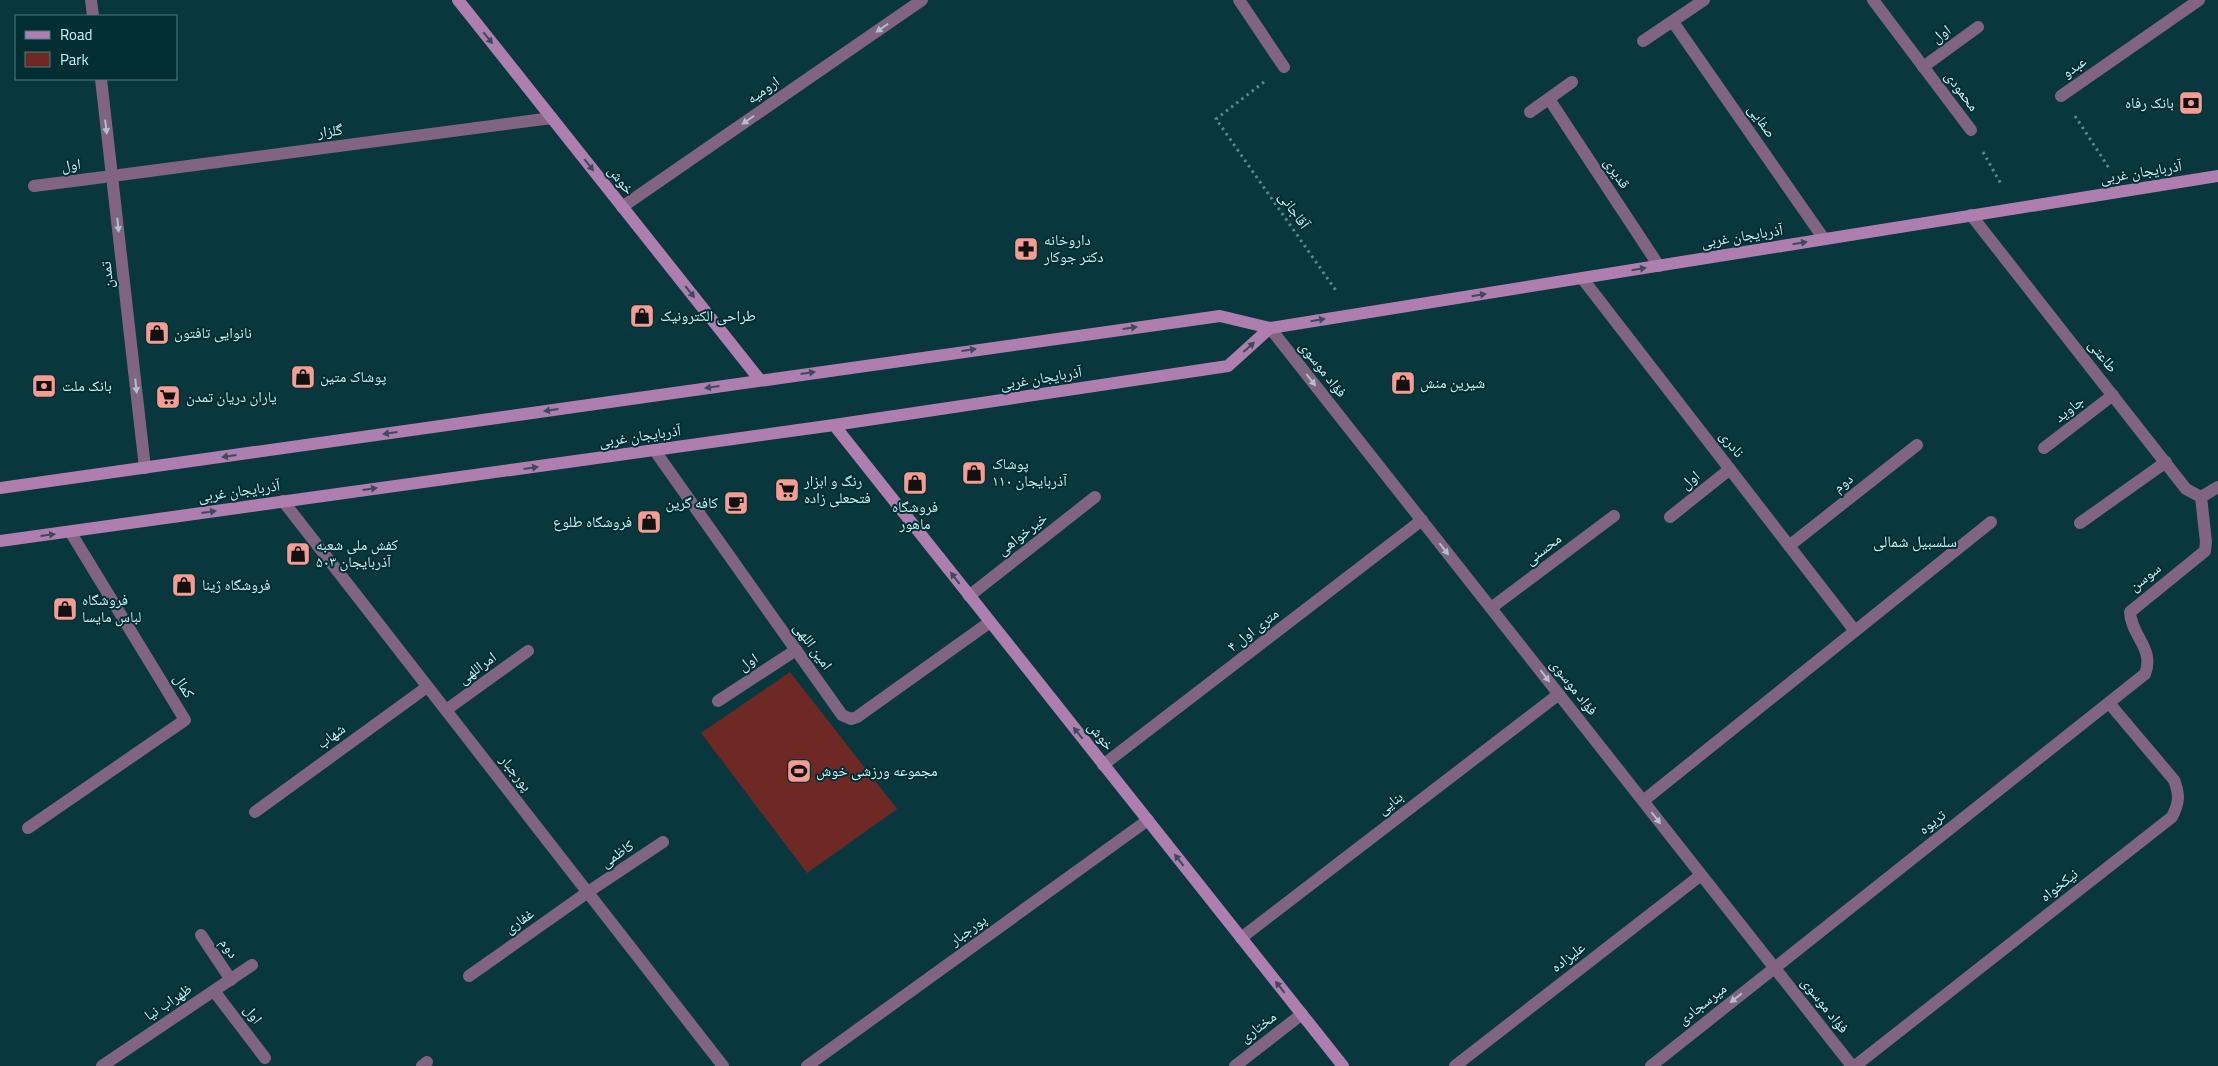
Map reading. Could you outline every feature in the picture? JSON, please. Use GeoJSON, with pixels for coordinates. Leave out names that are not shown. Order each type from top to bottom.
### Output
{"type":"FeatureCollection","features":[{"type":"Feature","properties":{"kind":"main road","name":"خوش"},"geometry":{"type":"LineString","coordinates":[[458,0],[760,380]]}},
{"type":"Feature","properties":{"kind":"main road","name":"آذربایجان غربی"},"geometry":{"type":"LineString","coordinates":[[0,488],[1220,316],[1270,328],[2218,176]]}},
{"type":"Feature","properties":{"kind":"main road","name":"آذربایجان غربی"},"geometry":{"type":"LineString","coordinates":[[0,541],[71,533],[283,501],[834,426],[1228,366],[1270,328]]}},
{"type":"Feature","properties":{"kind":"main road","name":"خوش"},"geometry":{"type":"LineString","coordinates":[[834,426],[1343,1066]]}},
{"type":"Feature","properties":{"kind":"street"},"geometry":{"type":"LineString","coordinates":[[91,0],[93,15]]}},
{"type":"Feature","properties":{"kind":"street","name":"ارومیه"},"geometry":{"type":"LineString","coordinates":[[622,207],[922,0]]}},
{"type":"Feature","properties":{"kind":"street"},"geometry":{"type":"LineString","coordinates":[[1239,0],[1284,67]]}},
{"type":"Feature","properties":{"kind":"street"},"geometry":{"type":"LineString","coordinates":[[1643,42],[1704,0]]}},
{"type":"Feature","properties":{"kind":"street","name":"محمودی"},"geometry":{"type":"LineString","coordinates":[[1873,0],[1971,130]]}},
{"type":"Feature","properties":{"kind":"street","name":"عبدو"},"geometry":{"type":"LineString","coordinates":[[2061,96],[2199,0]]}},
{"type":"Feature","properties":{"kind":"street","name":"صفایی"},"geometry":{"type":"LineString","coordinates":[[1673,22],[1824,239]]}},
{"type":"Feature","properties":{"kind":"street","name":"اول"},"geometry":{"type":"LineString","coordinates":[[1923,67],[1978,27]]}},
{"type":"Feature","properties":{"kind":"street","name":"تمدن"},"geometry":{"type":"LineString","coordinates":[[101,80],[145,468]]}},
{"type":"Feature","properties":{"kind":"street"},"geometry":{"type":"LineString","coordinates":[[1530,112],[1572,82]]}},
{"type":"Feature","properties":{"kind":"street","name":"قدیری"},"geometry":{"type":"LineString","coordinates":[[1549,99],[1659,266]]}},
{"type":"Feature","properties":{"kind":"street","name":"گلزار"},"geometry":{"type":"LineString","coordinates":[[112,176],[552,118]]}},
{"type":"Feature","properties":{"kind":"street","name":"اول"},"geometry":{"type":"LineString","coordinates":[[34,186],[112,176]]}},
{"type":"Feature","properties":{"kind":"street","name":"طاعتی"},"geometry":{"type":"LineString","coordinates":[[1971,215],[2186,489],[2201,497]]}},
{"type":"Feature","properties":{"kind":"street","name":"نادری"},"geometry":{"type":"LineString","coordinates":[[1582,278],[1854,631]]}},
{"type":"Feature","properties":{"kind":"street","name":"فؤاد موسوی"},"geometry":{"type":"LineString","coordinates":[[1270,328],[1774,968],[1854,1066]]}},
{"type":"Feature","properties":{"kind":"street","name":"جاوید"},"geometry":{"type":"LineString","coordinates":[[2044,448],[2113,395]]}},
{"type":"Feature","properties":{"kind":"street","name":"دوم"},"geometry":{"type":"LineString","coordinates":[[1789,546],[1917,445]]}},
{"type":"Feature","properties":{"kind":"street","name":"امین اللهی"},"geometry":{"type":"LineString","coordinates":[[655,451],[842,715],[851,719],[857,717],[990,622]]}},
{"type":"Feature","properties":{"kind":"street"},"geometry":{"type":"LineString","coordinates":[[2080,523],[2166,462]]}},
{"type":"Feature","properties":{"kind":"street","name":"اول"},"geometry":{"type":"LineString","coordinates":[[1670,517],[1730,469]]}},
{"type":"Feature","properties":{"kind":"street"},"geometry":{"type":"LineString","coordinates":[[2201,497],[2218,487]]}},
{"type":"Feature","properties":{"kind":"street","name":"سوسن"},"geometry":{"type":"LineString","coordinates":[[2109,703],[2145,674],[2148,667],[2149,658],[2131,622],[2130,612],[2205,551],[2206,542],[2201,497]]}},
{"type":"Feature","properties":{"kind":"street","name":"خیرخواهی"},"geometry":{"type":"LineString","coordinates":[[969,596],[1095,498]]}},
{"type":"Feature","properties":{"kind":"street","name":"پورجبار"},"geometry":{"type":"LineString","coordinates":[[283,501],[723,1066]]}},
{"type":"Feature","properties":{"kind":"street","name":"محسنی"},"geometry":{"type":"LineString","coordinates":[[1491,608],[1614,516]]}},
{"type":"Feature","properties":{"kind":"street","name":"۴ متری اول"},"geometry":{"type":"LineString","coordinates":[[1103,765],[1422,520]]}},
{"type":"Feature","properties":{"kind":"street"},"geometry":{"type":"LineString","coordinates":[[1643,801],[1991,522]]}},
{"type":"Feature","properties":{"kind":"street","name":"کمال"},"geometry":{"type":"LineString","coordinates":[[28,828],[185,720],[71,533]]}},
{"type":"Feature","properties":{"kind":"street","name":"اول"},"geometry":{"type":"LineString","coordinates":[[718,701],[796,650]]}},
{"type":"Feature","properties":{"kind":"street","name":"امراللهی"},"geometry":{"type":"LineString","coordinates":[[446,710],[528,651]]}},
{"type":"Feature","properties":{"kind":"street","name":"شهاب"},"geometry":{"type":"LineString","coordinates":[[254,812],[427,687]]}},
{"type":"Feature","properties":{"kind":"street","name":"بنایی"},"geometry":{"type":"LineString","coordinates":[[1241,938],[1559,694]]}},
{"type":"Feature","properties":{"kind":"street","name":"تریوه"},"geometry":{"type":"LineString","coordinates":[[1774,968],[2109,703]]}},
{"type":"Feature","properties":{"kind":"street","name":"نیکخواه"},"geometry":{"type":"LineString","coordinates":[[1854,1066],[2172,817],[2178,805],[2179,792],[2174,780],[2109,703]]}},
{"type":"Feature","properties":{"kind":"street","name":"پورجبار"},"geometry":{"type":"LineString","coordinates":[[807,1066],[1148,820]]}},
{"type":"Feature","properties":{"kind":"street","name":"کاظمی"},"geometry":{"type":"LineString","coordinates":[[588,892],[664,842]]}},
{"type":"Feature","properties":{"kind":"street","name":"علیزاده"},"geometry":{"type":"LineString","coordinates":[[1455,1066],[1701,875]]}},
{"type":"Feature","properties":{"kind":"street","name":"غفاری"},"geometry":{"type":"LineString","coordinates":[[469,976],[588,892]]}},
{"type":"Feature","properties":{"kind":"street","name":"دوم"},"geometry":{"type":"LineString","coordinates":[[201,935],[231,980]]}},
{"type":"Feature","properties":{"kind":"street","name":"ظهراب نیا"},"geometry":{"type":"LineString","coordinates":[[102,1066],[252,965]]}},
{"type":"Feature","properties":{"kind":"street","name":"میرسجادی"},"geometry":{"type":"LineString","coordinates":[[1651,1066],[1774,968]]}},
{"type":"Feature","properties":{"kind":"street","name":"اول"},"geometry":{"type":"LineString","coordinates":[[214,990],[265,1058]]}},
{"type":"Feature","properties":{"kind":"street","name":"مختاری"},"geometry":{"type":"LineString","coordinates":[[1235,1066],[1302,1014]]}},
{"type":"Feature","properties":{"kind":"path","name":"آقاجانی"},"geometry":{"type":"LineString","coordinates":[[1284,67],[1216,119],[1353,315]]}},
{"type":"Feature","properties":{"kind":"path","name":"عبدو"},"geometry":{"type":"LineString","coordinates":[[2061,96],[2124,191]]}},
{"type":"Feature","properties":{"kind":"path","name":"محمودی"},"geometry":{"type":"LineString","coordinates":[[1971,130],[2014,208]]}},
{"type":"Feature","properties":{"kind":"green space","name":"مجموعه ورزشی خوش"},"geometry":{"type":"Polygon","coordinates":[[[790,672],[897,809],[807,873],[701,733],[790,672]]]}},
{"type":"Feature","properties":{"kind":"place","name":"بانک رفاه"},"geometry":{"type":"Point","coordinates":[2191,103]}},
{"type":"Feature","properties":{"kind":"place","name":"داروخانه دکتر جوکار"},"geometry":{"type":"Point","coordinates":[1026,249]}},
{"type":"Feature","properties":{"kind":"place","name":"طراحی الکترونیک"},"geometry":{"type":"Point","coordinates":[642,316]}},
{"type":"Feature","properties":{"kind":"place","name":"نانوایی تافتون"},"geometry":{"type":"Point","coordinates":[157,333]}},
{"type":"Feature","properties":{"kind":"place","name":"پوشاک متین"},"geometry":{"type":"Point","coordinates":[303,377]}},
{"type":"Feature","properties":{"kind":"place","name":"شیرین منش"},"geometry":{"type":"Point","coordinates":[1403,383]}},
{"type":"Feature","properties":{"kind":"place","name":"بانک ملت"},"geometry":{"type":"Point","coordinates":[44,386]}},
{"type":"Feature","properties":{"kind":"place","name":"یاران دریان تمدن"},"geometry":{"type":"Point","coordinates":[168,397]}},
{"type":"Feature","properties":{"kind":"place","name":"پوشاک آذربایجان ۱۱۰"},"geometry":{"type":"Point","coordinates":[974,473]}},
{"type":"Feature","properties":{"kind":"place","name":"فروشگاه ماهور"},"geometry":{"type":"Point","coordinates":[915,483]}},
{"type":"Feature","properties":{"kind":"place","name":"رنگ و ابزار فتحعلی زاده"},"geometry":{"type":"Point","coordinates":[787,490]}},
{"type":"Feature","properties":{"kind":"place","name":"کافه گرین"},"geometry":{"type":"Point","coordinates":[736,503]}},
{"type":"Feature","properties":{"kind":"place","name":"فروشگاه طلوع"},"geometry":{"type":"Point","coordinates":[649,522]}},
{"type":"Feature","properties":{"kind":"place","name":"کفش ملی شعبه ۵۰۳ آذربایجان"},"geometry":{"type":"Point","coordinates":[298,554]}},
{"type":"Feature","properties":{"kind":"place","name":"فروشگاه ژینا"},"geometry":{"type":"Point","coordinates":[184,585]}},
{"type":"Feature","properties":{"kind":"place","name":"فروشگاه لباس مایسا"},"geometry":{"type":"Point","coordinates":[65,609]}},
{"type":"Feature","properties":{"kind":"place","name":"مجموعه ورزشی خوش"},"geometry":{"type":"Point","coordinates":[799,771]}},
{"type":"Feature","properties":{"kind":"district","name":"سلسبیل شمالی"},"geometry":{"type":"Point","coordinates":[1915,541]}}]}
